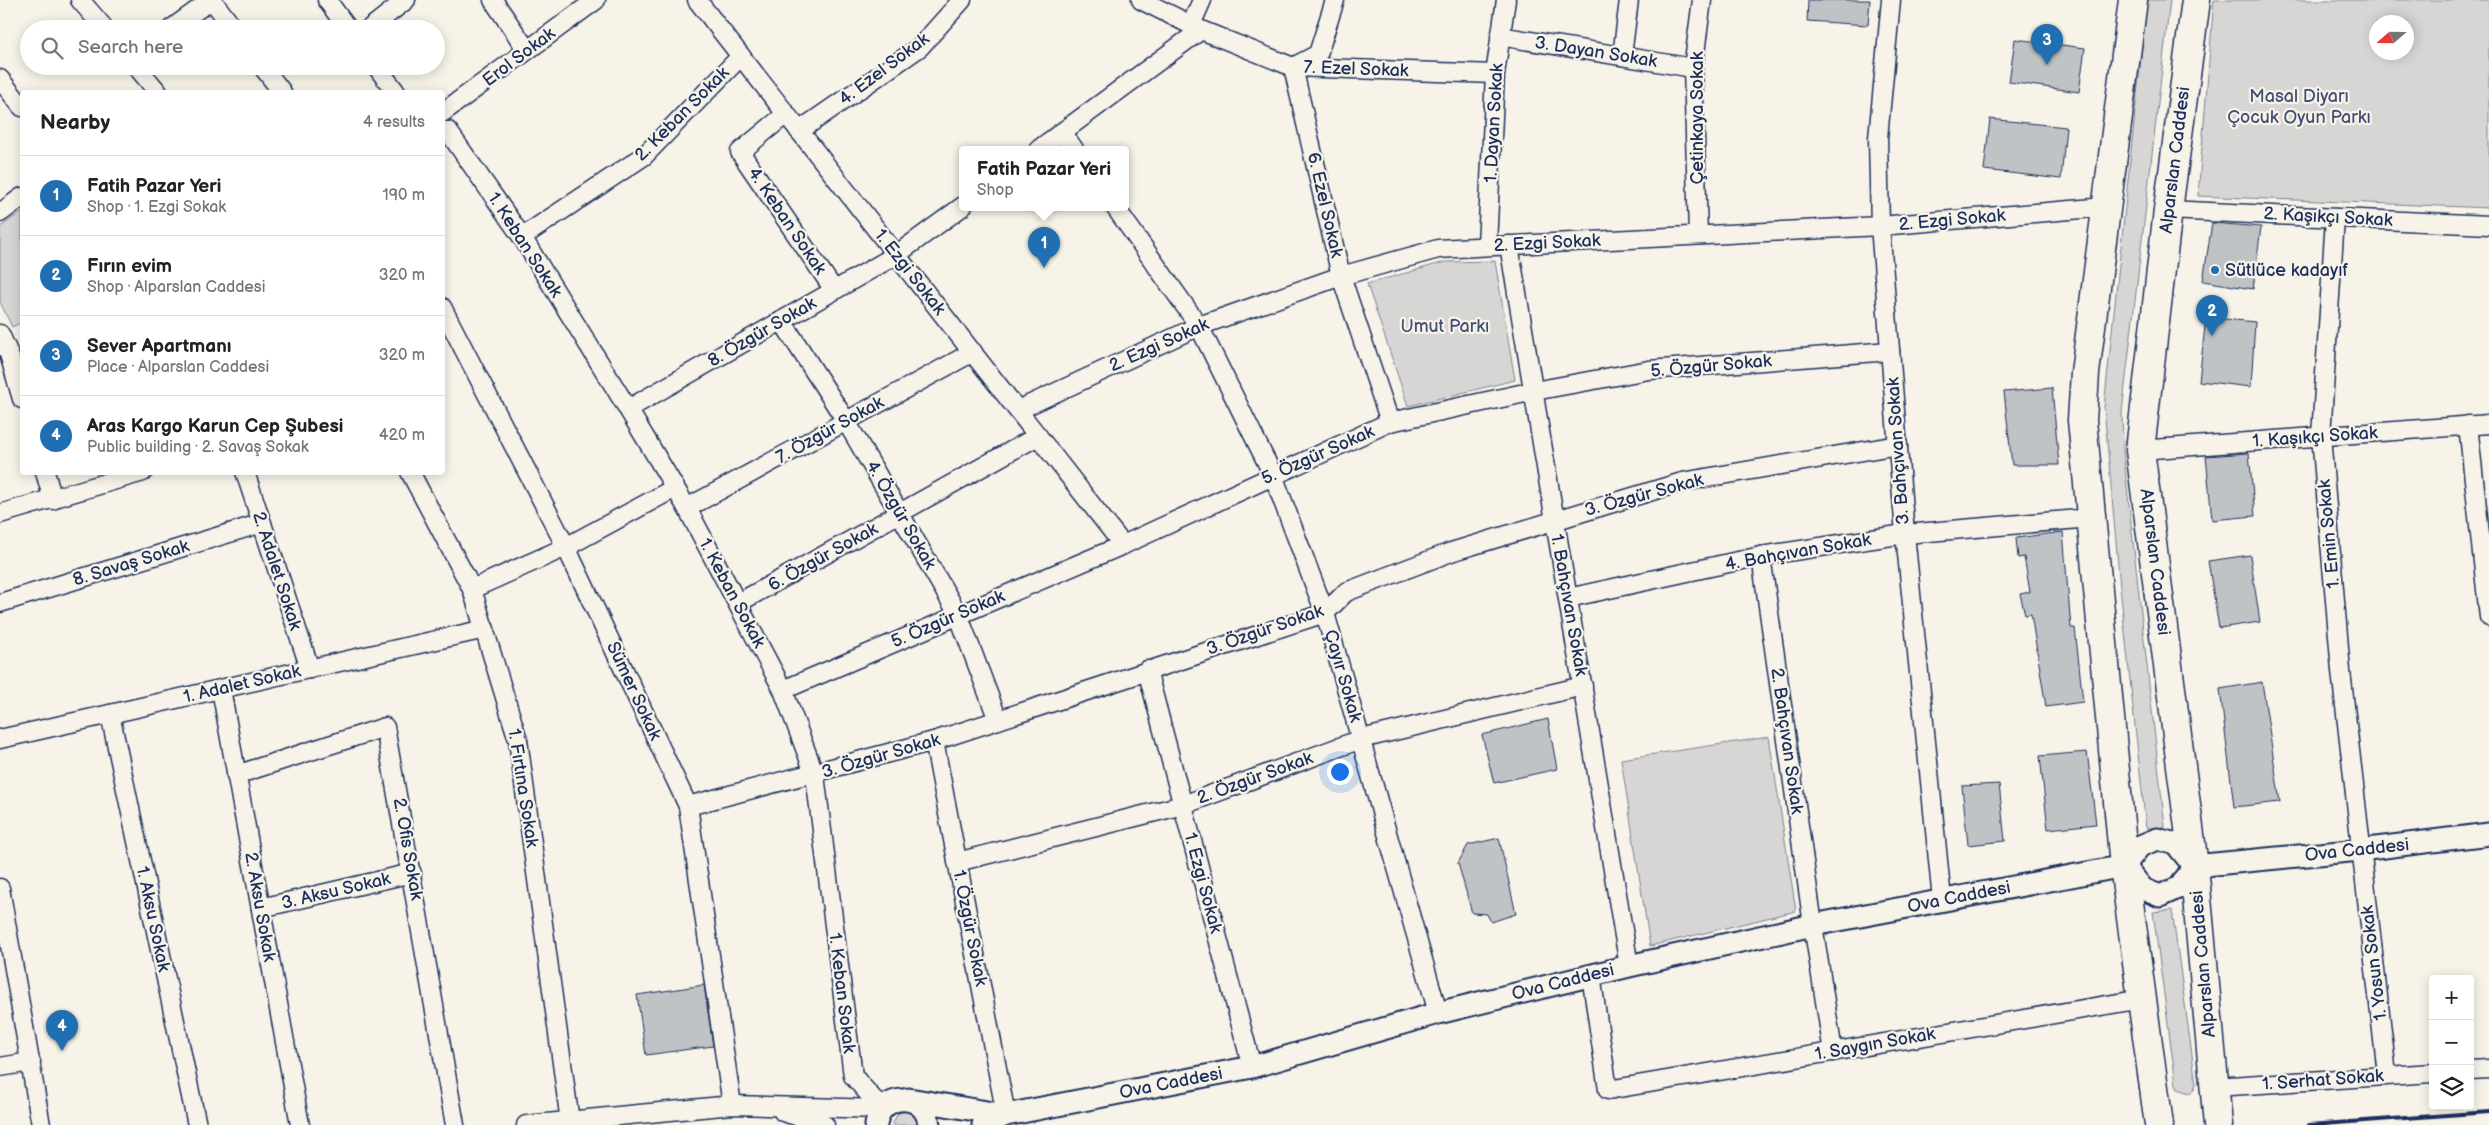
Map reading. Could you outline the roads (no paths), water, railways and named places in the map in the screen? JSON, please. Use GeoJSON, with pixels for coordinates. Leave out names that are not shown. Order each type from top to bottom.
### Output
{"type":"FeatureCollection","features":[{"type":"Feature","properties":{"kind":"main road"},"geometry":{"type":"LineString","coordinates":[[2133,0],[2085,373],[2082,420],[2124,866],[2159,1125]]}},
{"type":"Feature","properties":{"kind":"main road","name":"Alparslan Caddesi"},"geometry":{"type":"LineString","coordinates":[[2196,0],[2168,210],[2140,450],[2194,866],[2218,1125]]}},
{"type":"Feature","properties":{"kind":"street"},"geometry":{"type":"LineString","coordinates":[[80,0],[97,20]]}},
{"type":"Feature","properties":{"kind":"street"},"geometry":{"type":"LineString","coordinates":[[184,20],[212,0],[227,20]]}},
{"type":"Feature","properties":{"kind":"street"},"geometry":{"type":"LineString","coordinates":[[327,0],[341,20]]}},
{"type":"Feature","properties":{"kind":"street"},"geometry":{"type":"LineString","coordinates":[[380,20],[406,0]]}},
{"type":"Feature","properties":{"kind":"street"},"geometry":{"type":"LineString","coordinates":[[492,0],[527,50]]}},
{"type":"Feature","properties":{"kind":"street","name":"Erol Sokak"},"geometry":{"type":"LineString","coordinates":[[445,112],[596,0]]}},
{"type":"Feature","properties":{"kind":"street","name":"4. Ezel Sokak"},"geometry":{"type":"LineString","coordinates":[[799,131],[920,47],[962,0]]}},
{"type":"Feature","properties":{"kind":"street","name":"7. Ezel Sokak"},"geometry":{"type":"LineString","coordinates":[[1141,0],[1196,27],[1293,67],[1495,74]]}},
{"type":"Feature","properties":{"kind":"street"},"geometry":{"type":"LineString","coordinates":[[1043,146],[1196,27],[1202,0]]}},
{"type":"Feature","properties":{"kind":"street"},"geometry":{"type":"LineString","coordinates":[[1293,67],[1318,54],[1335,0]]}},
{"type":"Feature","properties":{"kind":"street","name":"1. Dayan Sokak"},"geometry":{"type":"LineString","coordinates":[[1487,246],[1495,74],[1506,0]]}},
{"type":"Feature","properties":{"kind":"street"},"geometry":{"type":"LineString","coordinates":[[1622,56],[1629,0]]}},
{"type":"Feature","properties":{"kind":"street","name":"Çetinkaya Sokak"},"geometry":{"type":"LineString","coordinates":[[1698,236],[1693,68],[1702,0]]}},
{"type":"Feature","properties":{"kind":"street","name":"3. Bahçıvan Sokak"},"geometry":{"type":"LineString","coordinates":[[1891,0],[1878,138],[1880,226],[1905,534],[1942,900]]}},
{"type":"Feature","properties":{"kind":"street","name":"1. Ezgi Sokak"},"geometry":{"type":"LineString","coordinates":[[705,3],[741,56],[1123,544]]}},
{"type":"Feature","properties":{"kind":"street","name":"3. Dayan Sokak"},"geometry":{"type":"LineString","coordinates":[[1500,36],[1693,68]]}},
{"type":"Feature","properties":{"kind":"street","name":"2. Keban Sokak"},"geometry":{"type":"LineString","coordinates":[[522,237],[644,156],[741,56]]}},
{"type":"Feature","properties":{"kind":"street","name":"6. Ezel Sokak"},"geometry":{"type":"LineString","coordinates":[[1293,67],[1340,276],[1390,422]]}},
{"type":"Feature","properties":{"kind":"street"},"geometry":{"type":"LineString","coordinates":[[144,75],[156,90]]}},
{"type":"Feature","properties":{"kind":"street"},"geometry":{"type":"LineString","coordinates":[[269,75],[280,90]]}},
{"type":"Feature","properties":{"kind":"street"},"geometry":{"type":"LineString","coordinates":[[383,75],[394,90]]}},
{"type":"Feature","properties":{"kind":"street"},"geometry":{"type":"LineString","coordinates":[[0,79],[20,104]]}},
{"type":"Feature","properties":{"kind":"street","name":"4. Keban Sokak"},"geometry":{"type":"LineString","coordinates":[[786,114],[740,152],[834,290]]}},
{"type":"Feature","properties":{"kind":"street","name":"1. Keban Sokak"},"geometry":{"type":"LineString","coordinates":[[445,130],[448,131],[522,237],[628,409],[687,508],[783,690],[815,774],[852,1076],[879,1117]]}},
{"type":"Feature","properties":{"kind":"street"},"geometry":{"type":"LineString","coordinates":[[1062,132],[1072,146]]}},
{"type":"Feature","properties":{"kind":"street"},"geometry":{"type":"LineString","coordinates":[[0,213],[20,198]]}},
{"type":"Feature","properties":{"kind":"street","name":"2. Ezgi Sokak"},"geometry":{"type":"LineString","coordinates":[[1018,410],[1199,326],[1340,276],[1438,249],[1880,226],[2106,207]]}},
{"type":"Feature","properties":{"kind":"street","name":"8. Özgür Sokak"},"geometry":{"type":"LineString","coordinates":[[628,409],[896,255],[959,209]]}},
{"type":"Feature","properties":{"kind":"street","name":"2. Kaşıkçı Sokak"},"geometry":{"type":"LineString","coordinates":[[2168,210],[2489,225]]}},
{"type":"Feature","properties":{"kind":"street","name":"Çayır Sokak"},"geometry":{"type":"LineString","coordinates":[[1118,211],[1199,326],[1273,475],[1325,613],[1438,1013]]}},
{"type":"Feature","properties":{"kind":"street","name":"1. Emin Sokak"},"geometry":{"type":"LineString","coordinates":[[2335,218],[2321,436],[2341,671],[2360,850]]}},
{"type":"Feature","properties":{"kind":"street","name":"1. Bahçıvan Sokak"},"geometry":{"type":"LineString","coordinates":[[1509,245],[1629,966]]}},
{"type":"Feature","properties":{"kind":"street","name":"Sümer Sokak"},"geometry":{"type":"LineString","coordinates":[[445,313],[566,547],[688,806],[732,1105]]}},
{"type":"Feature","properties":{"kind":"street","name":"4. Özgür Sokak"},"geometry":{"type":"LineString","coordinates":[[782,321],[846,421],[958,614],[998,720]]}},
{"type":"Feature","properties":{"kind":"street"},"geometry":{"type":"LineString","coordinates":[[0,334],[9,354],[20,392]]}},
{"type":"Feature","properties":{"kind":"street","name":"5. Özgür Sokak"},"geometry":{"type":"LineString","coordinates":[[783,690],[1123,544],[1390,422],[1534,391],[1648,370],[1890,351]]}},
{"type":"Feature","properties":{"kind":"street","name":"7. Özgür Sokak"},"geometry":{"type":"LineString","coordinates":[[687,508],[973,352]]}},
{"type":"Feature","properties":{"kind":"street","name":"1. Kaşıkçı Sokak"},"geometry":{"type":"LineString","coordinates":[[2140,450],[2489,424]]}},
{"type":"Feature","properties":{"kind":"street"},"geometry":{"type":"LineString","coordinates":[[2468,425],[2489,617]]}},
{"type":"Feature","properties":{"kind":"street","name":"6. Özgür Sokak"},"geometry":{"type":"LineString","coordinates":[[738,603],[1038,436]]}},
{"type":"Feature","properties":{"kind":"street","name":"3. Özgür Sokak"},"geometry":{"type":"LineString","coordinates":[[688,806],[815,774],[934,741],[1146,670],[1325,613],[1346,592],[1452,552],[1682,482],[1898,445]]}},
{"type":"Feature","properties":{"kind":"street"},"geometry":{"type":"LineString","coordinates":[[46,475],[53,500]]}},
{"type":"Feature","properties":{"kind":"street"},"geometry":{"type":"LineString","coordinates":[[0,514],[133,475]]}},
{"type":"Feature","properties":{"kind":"street","name":"2. Adalet Sokak"},"geometry":{"type":"LineString","coordinates":[[246,475],[310,669]]}},
{"type":"Feature","properties":{"kind":"street","name":"1. Fırtına Sokak"},"geometry":{"type":"LineString","coordinates":[[412,475],[472,589],[518,740],[570,1122]]}},
{"type":"Feature","properties":{"kind":"street"},"geometry":{"type":"LineString","coordinates":[[472,589],[566,547],[675,488]]}},
{"type":"Feature","properties":{"kind":"street","name":"4. Bahçıvan Sokak"},"geometry":{"type":"LineString","coordinates":[[1568,598],[1761,556],[1905,534],[2091,518]]}},
{"type":"Feature","properties":{"kind":"street","name":"8. Savaş Sokak"},"geometry":{"type":"LineString","coordinates":[[0,603],[262,523]]}},
{"type":"Feature","properties":{"kind":"street","name":"2. Bahçıvan Sokak"},"geometry":{"type":"LineString","coordinates":[[1761,556],[1813,925],[1833,1052]]}},
{"type":"Feature","properties":{"kind":"street","name":"1. Adalet Sokak"},"geometry":{"type":"LineString","coordinates":[[0,739],[485,629]]}},
{"type":"Feature","properties":{"kind":"street","name":"1. Ezgi Sokak"},"geometry":{"type":"LineString","coordinates":[[1146,670],[1252,1068]]}},
{"type":"Feature","properties":{"kind":"street","name":"2. Özgür Sokak"},"geometry":{"type":"LineString","coordinates":[[957,862],[1183,805],[1361,739],[1583,686]]}},
{"type":"Feature","properties":{"kind":"street","name":"2. Aksu Sokak"},"geometry":{"type":"LineString","coordinates":[[221,689],[300,1125]]}},
{"type":"Feature","properties":{"kind":"street","name":"1. Aksu Sokak"},"geometry":{"type":"LineString","coordinates":[[110,714],[197,1125]]}},
{"type":"Feature","properties":{"kind":"street","name":"2. Ofis Sokak"},"geometry":{"type":"LineString","coordinates":[[236,775],[385,727],[456,1125]]}},
{"type":"Feature","properties":{"kind":"street","name":"1. Özgür Sokak"},"geometry":{"type":"LineString","coordinates":[[934,741],[1006,1115]]}},
{"type":"Feature","properties":{"kind":"street","name":"Ova Caddesi"},"geometry":{"type":"LineString","coordinates":[[2194,866],[2360,850],[2489,834]]}},
{"type":"Feature","properties":{"kind":"street"},"geometry":{"type":"LineString","coordinates":[[2157,839],[2176,844],[2194,866],[2180,888],[2160,896],[2143,889],[2124,866],[2140,846],[2157,839]]}},
{"type":"Feature","properties":{"kind":"street","name":"1. Yosun Sokak"},"geometry":{"type":"LineString","coordinates":[[2360,850],[2388,1075]]}},
{"type":"Feature","properties":{"kind":"street","name":"Ova Caddesi"},"geometry":{"type":"LineString","coordinates":[[1006,1115],[1252,1068],[1438,1013],[1629,966],[1813,925],[2124,866]]}},
{"type":"Feature","properties":{"kind":"street","name":"3. Aksu Sokak"},"geometry":{"type":"LineString","coordinates":[[261,908],[412,873]]}},
{"type":"Feature","properties":{"kind":"street"},"geometry":{"type":"LineString","coordinates":[[0,888],[41,1125]]}},
{"type":"Feature","properties":{"kind":"street","name":"1. Saygın Sokak"},"geometry":{"type":"LineString","coordinates":[[1591,975],[1608,1090],[2142,999]]}},
{"type":"Feature","properties":{"kind":"street"},"geometry":{"type":"LineString","coordinates":[[0,1067],[30,1062]]}},
{"type":"Feature","properties":{"kind":"street"},"geometry":{"type":"LineString","coordinates":[[2474,1070],[2489,1069]]}},
{"type":"Feature","properties":{"kind":"street","name":"1. Serhat Sokak"},"geometry":{"type":"LineString","coordinates":[[2214,1088],[2429,1073]]}},
{"type":"Feature","properties":{"kind":"street"},"geometry":{"type":"LineString","coordinates":[[526,1125],[732,1105],[761,1105],[879,1117],[891,1101],[909,1100],[1006,1115]]}},
{"type":"Feature","properties":{"kind":"street"},"geometry":{"type":"LineString","coordinates":[[909,1100],[922,1108],[929,1125]]}},
{"type":"Feature","properties":{"kind":"street"},"geometry":{"type":"LineString","coordinates":[[761,1105],[825,1125]]}},
{"type":"Feature","properties":{"kind":"street"},"geometry":{"type":"LineString","coordinates":[[983,1125],[1006,1115]]}},
{"type":"Feature","properties":{"kind":"railway"},"geometry":{"type":"LineString","coordinates":[[2309,1125],[2489,1112]]}},
{"type":"Feature","properties":{"kind":"place","name":"Sever Apartmanı"},"geometry":{"type":"Point","coordinates":[2047,65]}},
{"type":"Feature","properties":{"kind":"place","name":"Fatih Pazar Yeri"},"geometry":{"type":"Point","coordinates":[1044,268]}},
{"type":"Feature","properties":{"kind":"place","name":"Sütlüce kadayıf"},"geometry":{"type":"Point","coordinates":[2215,270]}},
{"type":"Feature","properties":{"kind":"place","name":"Fırın evim"},"geometry":{"type":"Point","coordinates":[2212,336]}},
{"type":"Feature","properties":{"kind":"place","name":"Aras Kargo Karun Cep Şubesi"},"geometry":{"type":"Point","coordinates":[62,1051]}},
{"type":"Feature","properties":{"kind":"park label","name":"Masal Diyarı Çocuk Oyun Parkı"},"geometry":{"type":"Point","coordinates":[2299,106]}},
{"type":"Feature","properties":{"kind":"park label","name":"Umut Parkı"},"geometry":{"type":"Point","coordinates":[1445,326]}}]}
